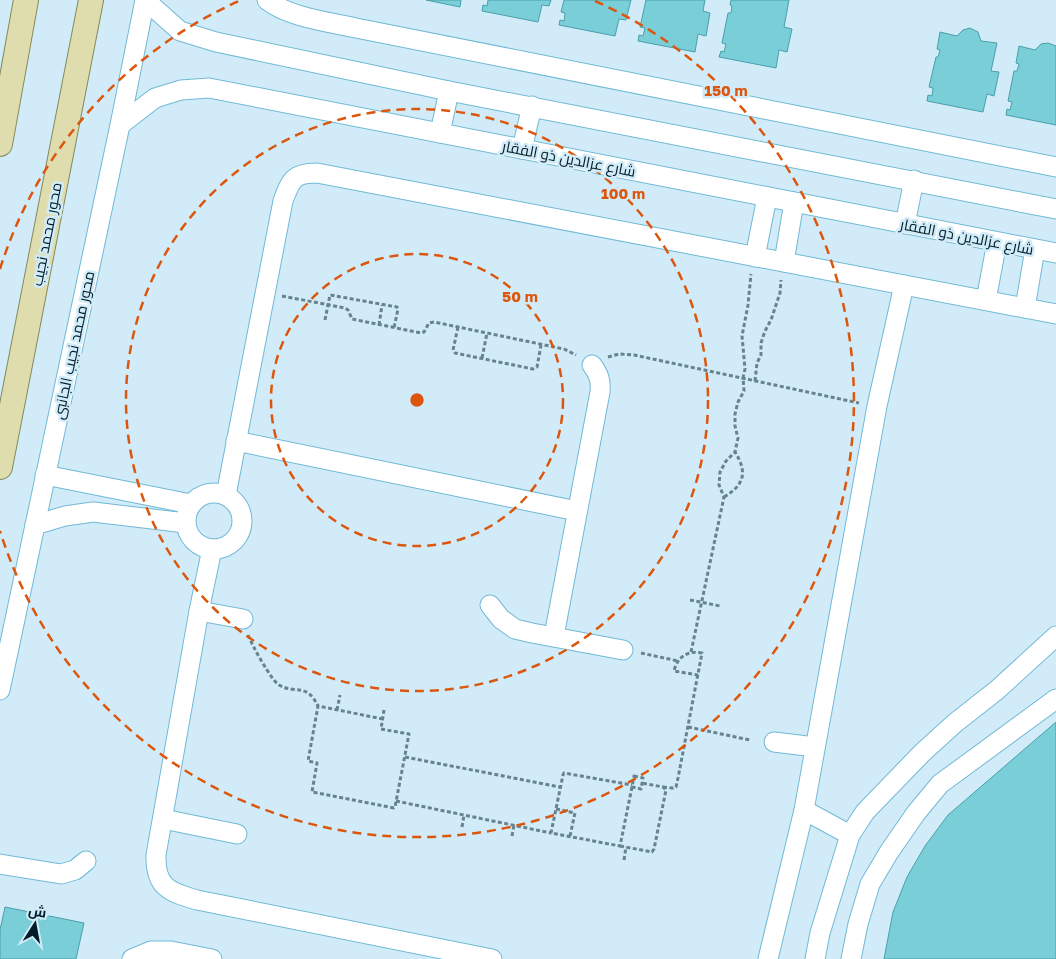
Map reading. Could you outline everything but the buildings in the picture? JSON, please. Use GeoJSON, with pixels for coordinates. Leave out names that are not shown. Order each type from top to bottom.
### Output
{"type":"FeatureCollection","features":[{"type":"Feature","properties":{"kind":"main road"},"geometry":{"type":"LineString","coordinates":[[0,144],[26,0]]}},
{"type":"Feature","properties":{"kind":"main road","name":"محور محمد نجيب"},"geometry":{"type":"LineString","coordinates":[[0,467],[91,0]]}},
{"type":"Feature","properties":{"kind":"street"},"geometry":{"type":"LineString","coordinates":[[145,0],[180,31],[198,37],[449,91],[1056,209]]}},
{"type":"Feature","properties":{"kind":"street","name":"محور محمد نجيب الجانبى"},"geometry":{"type":"LineString","coordinates":[[0,690],[145,0]]}},
{"type":"Feature","properties":{"kind":"street"},"geometry":{"type":"LineString","coordinates":[[267,0],[274,6],[309,18],[356,28],[1056,167]]}},
{"type":"Feature","properties":{"kind":"street","name":"شارع عزالدين ذو الفقار"},"geometry":{"type":"LineString","coordinates":[[120,125],[155,98],[181,90],[209,88],[1056,253]]}},
{"type":"Feature","properties":{"kind":"street"},"geometry":{"type":"LineString","coordinates":[[440,132],[449,91]]}},
{"type":"Feature","properties":{"kind":"street"},"geometry":{"type":"LineString","coordinates":[[522,149],[532,106]]}},
{"type":"Feature","properties":{"kind":"street"},"geometry":{"type":"LineString","coordinates":[[226,495],[283,201],[294,177],[303,173],[318,173],[753,264],[904,285],[1056,314]]}},
{"type":"Feature","properties":{"kind":"street"},"geometry":{"type":"LineString","coordinates":[[905,224],[914,180]]}},
{"type":"Feature","properties":{"kind":"street"},"geometry":{"type":"LineString","coordinates":[[753,264],[767,197]]}},
{"type":"Feature","properties":{"kind":"street"},"geometry":{"type":"LineString","coordinates":[[782,268],[794,202]]}},
{"type":"Feature","properties":{"kind":"street"},"geometry":{"type":"LineString","coordinates":[[986,300],[997,242]]}},
{"type":"Feature","properties":{"kind":"street"},"geometry":{"type":"LineString","coordinates":[[1025,308],[1035,249]]}},
{"type":"Feature","properties":{"kind":"street"},"geometry":{"type":"LineString","coordinates":[[768,959],[804,810],[877,406],[904,285]]}},
{"type":"Feature","properties":{"kind":"street"},"geometry":{"type":"LineString","coordinates":[[554,636],[601,382],[598,373],[592,365]]}},
{"type":"Feature","properties":{"kind":"street"},"geometry":{"type":"LineString","coordinates":[[236,441],[577,511]]}},
{"type":"Feature","properties":{"kind":"street"},"geometry":{"type":"LineString","coordinates":[[45,475],[191,504]]}},
{"type":"Feature","properties":{"kind":"street"},"geometry":{"type":"LineString","coordinates":[[217,492],[226,495],[234,500],[243,518],[242,528],[238,537],[230,544],[221,548],[212,549],[202,546],[194,541],[188,532],[186,523],[187,513],[191,504],[198,497],[207,493],[217,492]]}},
{"type":"Feature","properties":{"kind":"street"},"geometry":{"type":"LineString","coordinates":[[35,525],[65,516],[93,512],[186,523]]}},
{"type":"Feature","properties":{"kind":"street"},"geometry":{"type":"LineString","coordinates":[[212,549],[199,611],[156,855],[156,870],[159,880],[174,894],[197,900],[492,959]]}},
{"type":"Feature","properties":{"kind":"street"},"geometry":{"type":"LineString","coordinates":[[490,606],[501,619],[515,629],[623,650]]}},
{"type":"Feature","properties":{"kind":"street"},"geometry":{"type":"LineString","coordinates":[[199,611],[244,619]]}},
{"type":"Feature","properties":{"kind":"street"},"geometry":{"type":"LineString","coordinates":[[814,959],[850,835],[866,812],[922,753],[955,723],[997,690],[1056,636]]}},
{"type":"Feature","properties":{"kind":"street"},"geometry":{"type":"LineString","coordinates":[[851,959],[858,924],[870,884],[916,813],[940,784],[1056,699]]}},
{"type":"Feature","properties":{"kind":"street"},"geometry":{"type":"LineString","coordinates":[[774,742],[815,748]]}},
{"type":"Feature","properties":{"kind":"street"},"geometry":{"type":"LineString","coordinates":[[804,810],[850,835]]}},
{"type":"Feature","properties":{"kind":"street"},"geometry":{"type":"LineString","coordinates":[[163,819],[237,834]]}},
{"type":"Feature","properties":{"kind":"street"},"geometry":{"type":"LineString","coordinates":[[0,864],[61,874],[75,870],[86,861]]}},
{"type":"Feature","properties":{"kind":"street"},"geometry":{"type":"LineString","coordinates":[[132,959],[151,951],[171,951],[212,959]]}},
{"type":"Feature","properties":{"kind":"path"},"geometry":{"type":"LineString","coordinates":[[691,652],[724,497],[719,485],[720,472],[726,461],[735,452],[738,438],[735,414],[744,390],[743,378],[745,369],[742,336],[753,264]]}},
{"type":"Feature","properties":{"kind":"path"},"geometry":{"type":"LineString","coordinates":[[755,381],[764,331],[771,320],[780,294],[782,268]]}},
{"type":"Feature","properties":{"kind":"path"},"geometry":{"type":"LineString","coordinates":[[266,293],[346,308],[350,318],[353,320],[394,328],[421,333],[424,332],[427,325],[431,322],[564,350],[592,365],[605,358],[619,354],[634,355],[877,406]]}},
{"type":"Feature","properties":{"kind":"path"},"geometry":{"type":"LineString","coordinates":[[325,320],[330,295],[398,308],[394,328]]}},
{"type":"Feature","properties":{"kind":"path"},"geometry":{"type":"LineString","coordinates":[[379,325],[382,305]]}},
{"type":"Feature","properties":{"kind":"path"},"geometry":{"type":"LineString","coordinates":[[458,327],[454,352],[533,368],[537,367],[541,345]]}},
{"type":"Feature","properties":{"kind":"path"},"geometry":{"type":"LineString","coordinates":[[482,358],[487,333]]}},
{"type":"Feature","properties":{"kind":"path"},"geometry":{"type":"LineString","coordinates":[[724,497],[736,490],[743,478],[742,464],[735,452]]}},
{"type":"Feature","properties":{"kind":"path"},"geometry":{"type":"LineString","coordinates":[[690,600],[720,606]]}},
{"type":"Feature","properties":{"kind":"path"},"geometry":{"type":"LineString","coordinates":[[244,619],[250,641],[273,680],[286,688],[305,690],[313,697],[318,706],[308,761],[317,762],[312,792],[394,808],[409,734],[380,729],[384,710]]}},
{"type":"Feature","properties":{"kind":"path"},"geometry":{"type":"LineString","coordinates":[[623,650],[678,661]]}},
{"type":"Feature","properties":{"kind":"path"},"geometry":{"type":"LineString","coordinates":[[642,783],[673,788],[676,786],[688,727],[698,675],[702,652],[691,652],[678,661],[674,671],[698,675]]}},
{"type":"Feature","properties":{"kind":"path"},"geometry":{"type":"LineString","coordinates":[[337,710],[340,695]]}},
{"type":"Feature","properties":{"kind":"path"},"geometry":{"type":"LineString","coordinates":[[318,706],[382,719]]}},
{"type":"Feature","properties":{"kind":"path"},"geometry":{"type":"LineString","coordinates":[[688,727],[750,740]]}},
{"type":"Feature","properties":{"kind":"path"},"geometry":{"type":"LineString","coordinates":[[405,757],[560,787]]}},
{"type":"Feature","properties":{"kind":"path"},"geometry":{"type":"LineString","coordinates":[[551,833],[563,775],[566,773],[632,786],[641,789],[643,778],[634,776],[632,786],[620,846]]}},
{"type":"Feature","properties":{"kind":"path"},"geometry":{"type":"LineString","coordinates":[[396,801],[652,852],[666,791],[663,787]]}},
{"type":"Feature","properties":{"kind":"path"},"geometry":{"type":"LineString","coordinates":[[556,809],[575,813],[570,836]]}},
{"type":"Feature","properties":{"kind":"path"},"geometry":{"type":"LineString","coordinates":[[462,827],[464,815]]}},
{"type":"Feature","properties":{"kind":"path"},"geometry":{"type":"LineString","coordinates":[[512,836],[514,825]]}},
{"type":"Feature","properties":{"kind":"path"},"geometry":{"type":"LineString","coordinates":[[624,860],[626,847]]}}]}
